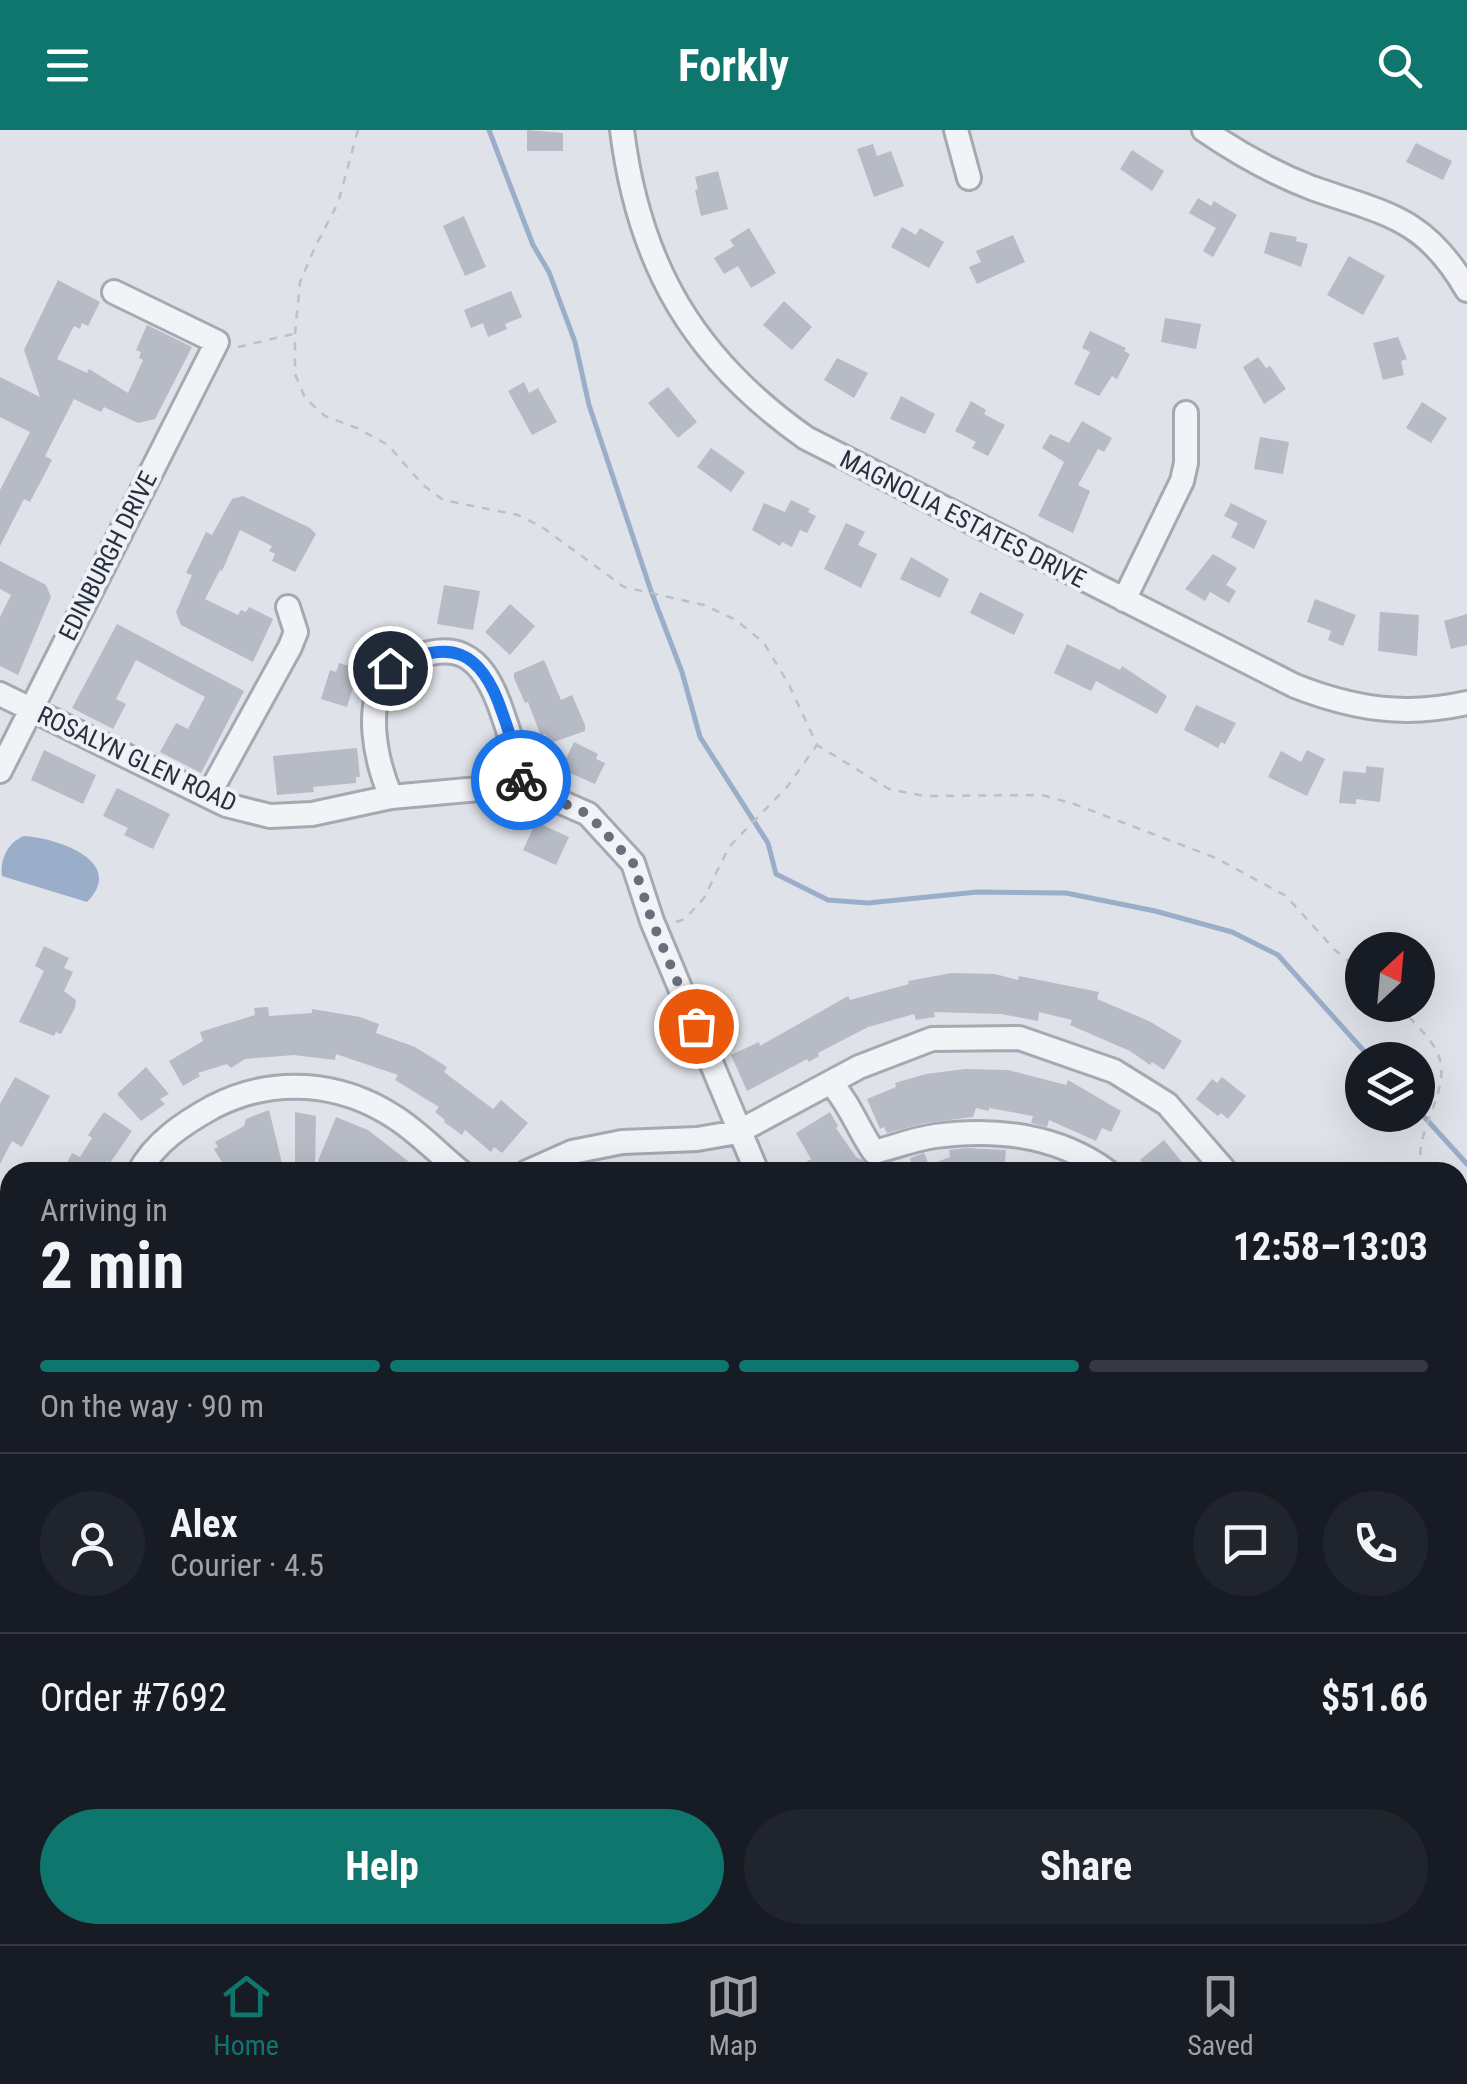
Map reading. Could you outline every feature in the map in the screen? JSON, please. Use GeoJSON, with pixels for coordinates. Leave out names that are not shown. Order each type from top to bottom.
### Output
{"type":"FeatureCollection","features":[{"type":"Feature","properties":{"kind":"street","name":"MAGNOLIA ESTATES DRIVE"},"geometry":{"type":"LineString","coordinates":[[622,130],[634,204],[648,246],[693,329],[735,381],[770,413],[806,438],[1295,686],[1333,700],[1388,711],[1424,711],[1467,703]]}},
{"type":"Feature","properties":{"kind":"street"},"geometry":{"type":"LineString","coordinates":[[956,130],[969,178]]}},
{"type":"Feature","properties":{"kind":"street"},"geometry":{"type":"LineString","coordinates":[[1204,130],[1272,171],[1410,224],[1444,254],[1467,290]]}},
{"type":"Feature","properties":{"kind":"street"},"geometry":{"type":"LineString","coordinates":[[114,292],[217,342]]}},
{"type":"Feature","properties":{"kind":"street","name":"EDINBURGH DRIVE"},"geometry":{"type":"LineString","coordinates":[[0,770],[217,342]]}},
{"type":"Feature","properties":{"kind":"street"},"geometry":{"type":"LineString","coordinates":[[1124,600],[1182,481],[1186,414]]}},
{"type":"Feature","properties":{"kind":"street"},"geometry":{"type":"LineString","coordinates":[[208,796],[290,647],[296,632],[288,606]]}},
{"type":"Feature","properties":{"kind":"street"},"geometry":{"type":"LineString","coordinates":[[391,797],[382,777],[373,720],[377,692],[390,668],[441,650],[459,652],[484,671],[516,754],[522,785]]}},
{"type":"Feature","properties":{"kind":"street","name":"ROSALYN GLEN ROAD"},"geometry":{"type":"LineString","coordinates":[[0,694],[226,805],[270,816],[312,814],[391,797],[522,785],[588,814],[633,863],[655,929],[752,1162]]}},
{"type":"Feature","properties":{"kind":"street"},"geometry":{"type":"LineString","coordinates":[[550,1162],[572,1152],[622,1142],[697,1139],[738,1132],[859,1066],[932,1039],[1019,1038],[1114,1071],[1167,1104],[1217,1162]]}},
{"type":"Feature","properties":{"kind":"street"},"geometry":{"type":"LineString","coordinates":[[831,1083],[845,1099],[856,1128],[874,1152],[932,1136],[989,1132],[1062,1146],[1090,1162]]}},
{"type":"Feature","properties":{"kind":"street"},"geometry":{"type":"LineString","coordinates":[[147,1162],[167,1137],[191,1119],[238,1094],[312,1085],[349,1095],[396,1118],[449,1162]]}},
{"type":"Feature","properties":{"kind":"path"},"geometry":{"type":"LineString","coordinates":[[358,130],[338,203],[300,282],[295,374],[305,398],[325,416],[388,445],[444,500],[518,515],[542,527],[624,587],[704,605],[736,620],[764,643],[790,686],[817,745],[889,789],[924,796],[1042,796],[1074,804],[1216,858],[1286,896],[1345,959]]}},
{"type":"Feature","properties":{"kind":"path"},"geometry":{"type":"LineString","coordinates":[[217,342],[234,348],[295,334]]}},
{"type":"Feature","properties":{"kind":"path"},"geometry":{"type":"LineString","coordinates":[[655,929],[685,919],[704,898],[729,847],[787,787],[817,745]]}},
{"type":"Feature","properties":{"kind":"path"},"geometry":{"type":"LineString","coordinates":[[1412,1022],[1437,1051],[1442,1082],[1422,1144],[1420,1162]]}},
{"type":"Feature","properties":{"kind":"water"},"geometry":{"type":"Polygon","coordinates":[[[24,836],[69,847],[93,864],[99,875],[97,887],[87,902],[2,876],[6,852],[24,836]]]}},
{"type":"Feature","properties":{"kind":"building"},"geometry":{"type":"Polygon","coordinates":[[[527,130],[563,133],[563,151],[527,151],[527,130]]]}},
{"type":"Feature","properties":{"kind":"building"},"geometry":{"type":"Polygon","coordinates":[[[1416,143],[1452,161],[1443,180],[1406,162],[1416,143]]]}},
{"type":"Feature","properties":{"kind":"building"},"geometry":{"type":"Polygon","coordinates":[[[873,144],[877,156],[891,151],[904,186],[874,197],[857,149],[873,144]]]}},
{"type":"Feature","properties":{"kind":"building"},"geometry":{"type":"Polygon","coordinates":[[[1132,150],[1164,171],[1152,191],[1120,169],[1132,150]]]}},
{"type":"Feature","properties":{"kind":"building"},"geometry":{"type":"Polygon","coordinates":[[[718,171],[728,209],[701,216],[695,177],[718,171]]]}},
{"type":"Feature","properties":{"kind":"building"},"geometry":{"type":"Polygon","coordinates":[[[1198,198],[1211,206],[1214,201],[1237,215],[1213,257],[1203,251],[1216,228],[1189,213],[1198,198]]]}},
{"type":"Feature","properties":{"kind":"building"},"geometry":{"type":"Polygon","coordinates":[[[464,216],[486,267],[465,276],[443,226],[464,216]]]}},
{"type":"Feature","properties":{"kind":"building"},"geometry":{"type":"Polygon","coordinates":[[[902,227],[916,235],[920,228],[944,242],[929,268],[891,247],[902,227]]]}},
{"type":"Feature","properties":{"kind":"building"},"geometry":{"type":"Polygon","coordinates":[[[749,228],[776,273],[751,288],[738,266],[724,274],[714,258],[734,246],[730,240],[749,228]]]}},
{"type":"Feature","properties":{"kind":"building"},"geometry":{"type":"Polygon","coordinates":[[[1270,232],[1297,237],[1296,241],[1308,244],[1301,267],[1264,253],[1270,232]]]}},
{"type":"Feature","properties":{"kind":"building"},"geometry":{"type":"Polygon","coordinates":[[[1013,235],[1025,262],[977,284],[969,267],[981,262],[976,251],[1013,235]]]}},
{"type":"Feature","properties":{"kind":"building"},"geometry":{"type":"Polygon","coordinates":[[[1349,256],[1385,276],[1363,315],[1327,295],[1349,256]]]}},
{"type":"Feature","properties":{"kind":"building"},"geometry":{"type":"Polygon","coordinates":[[[58,280],[100,302],[88,326],[74,326],[57,359],[87,373],[89,369],[128,393],[143,360],[136,350],[147,325],[192,347],[155,419],[138,423],[104,407],[101,412],[74,399],[45,456],[52,460],[30,502],[24,499],[0,546],[0,490],[30,432],[0,417],[0,377],[40,397],[24,350],[58,280]]]}},
{"type":"Feature","properties":{"kind":"building"},"geometry":{"type":"Polygon","coordinates":[[[511,291],[522,317],[488,337],[483,323],[471,328],[464,310],[511,291]]]}},
{"type":"Feature","properties":{"kind":"building"},"geometry":{"type":"Polygon","coordinates":[[[784,301],[812,327],[792,350],[763,325],[784,301]]]}},
{"type":"Feature","properties":{"kind":"building"},"geometry":{"type":"Polygon","coordinates":[[[1165,318],[1201,324],[1196,349],[1161,342],[1165,318]]]}},
{"type":"Feature","properties":{"kind":"building"},"geometry":{"type":"Polygon","coordinates":[[[1090,331],[1126,348],[1124,351],[1130,354],[1117,379],[1112,376],[1099,396],[1074,384],[1090,352],[1082,348],[1090,331]]]}},
{"type":"Feature","properties":{"kind":"building"},"geometry":{"type":"Polygon","coordinates":[[[1398,337],[1407,359],[1401,361],[1404,375],[1383,380],[1373,343],[1398,337]]]}},
{"type":"Feature","properties":{"kind":"building"},"geometry":{"type":"Polygon","coordinates":[[[1258,357],[1266,368],[1270,366],[1286,389],[1264,404],[1243,367],[1258,357]]]}},
{"type":"Feature","properties":{"kind":"building"},"geometry":{"type":"Polygon","coordinates":[[[837,358],[868,373],[854,398],[824,380],[837,358]]]}},
{"type":"Feature","properties":{"kind":"building"},"geometry":{"type":"Polygon","coordinates":[[[524,382],[529,393],[538,388],[557,422],[532,435],[508,391],[524,382]]]}},
{"type":"Feature","properties":{"kind":"building"},"geometry":{"type":"Polygon","coordinates":[[[668,387],[697,422],[678,438],[648,403],[668,387]]]}},
{"type":"Feature","properties":{"kind":"building"},"geometry":{"type":"Polygon","coordinates":[[[901,396],[935,414],[925,434],[890,419],[901,396]]]}},
{"type":"Feature","properties":{"kind":"building"},"geometry":{"type":"Polygon","coordinates":[[[971,401],[986,410],[984,414],[1005,425],[988,456],[972,448],[976,442],[955,431],[971,401]]]}},
{"type":"Feature","properties":{"kind":"building"},"geometry":{"type":"Polygon","coordinates":[[[1422,402],[1447,418],[1431,443],[1406,428],[1422,402]]]}},
{"type":"Feature","properties":{"kind":"building"},"geometry":{"type":"Polygon","coordinates":[[[1082,421],[1112,438],[1104,452],[1098,449],[1078,485],[1090,491],[1073,533],[1038,516],[1064,462],[1042,448],[1050,434],[1069,443],[1082,421]]]}},
{"type":"Feature","properties":{"kind":"building"},"geometry":{"type":"Polygon","coordinates":[[[1260,437],[1289,442],[1283,474],[1254,469],[1260,437]]]}},
{"type":"Feature","properties":{"kind":"building"},"geometry":{"type":"Polygon","coordinates":[[[711,448],[745,472],[731,492],[697,467],[711,448]]]}},
{"type":"Feature","properties":{"kind":"building"},"geometry":{"type":"Polygon","coordinates":[[[243,496],[316,534],[295,572],[272,561],[272,546],[240,530],[205,599],[238,615],[249,607],[273,619],[253,662],[181,625],[176,612],[192,575],[186,573],[206,532],[212,535],[232,499],[243,496]]]}},
{"type":"Feature","properties":{"kind":"building"},"geometry":{"type":"Polygon","coordinates":[[[791,500],[816,516],[807,533],[800,530],[792,547],[782,542],[780,546],[752,530],[764,503],[785,512],[791,500]]]}},
{"type":"Feature","properties":{"kind":"building"},"geometry":{"type":"Polygon","coordinates":[[[1231,503],[1267,521],[1254,549],[1231,537],[1238,523],[1224,516],[1231,503]]]}},
{"type":"Feature","properties":{"kind":"building"},"geometry":{"type":"Polygon","coordinates":[[[846,523],[865,532],[858,545],[877,554],[861,588],[824,569],[846,523]]]}},
{"type":"Feature","properties":{"kind":"building"},"geometry":{"type":"Polygon","coordinates":[[[1213,554],[1237,568],[1226,585],[1236,591],[1229,603],[1210,592],[1205,601],[1185,589],[1213,554]]]}},
{"type":"Feature","properties":{"kind":"building"},"geometry":{"type":"Polygon","coordinates":[[[911,557],[949,579],[940,598],[900,579],[911,557]]]}},
{"type":"Feature","properties":{"kind":"building"},"geometry":{"type":"Polygon","coordinates":[[[0,561],[46,585],[51,597],[18,675],[0,666],[0,617],[11,595],[0,589],[0,561]]]}},
{"type":"Feature","properties":{"kind":"building"},"geometry":{"type":"Polygon","coordinates":[[[444,585],[480,591],[473,630],[437,624],[444,585]]]}},
{"type":"Feature","properties":{"kind":"building"},"geometry":{"type":"Polygon","coordinates":[[[980,592],[1024,614],[1014,635],[970,613],[980,592]]]}},
{"type":"Feature","properties":{"kind":"building"},"geometry":{"type":"Polygon","coordinates":[[[1315,599],[1356,615],[1343,646],[1328,640],[1331,631],[1307,622],[1315,599]]]}},
{"type":"Feature","properties":{"kind":"building"},"geometry":{"type":"Polygon","coordinates":[[[510,604],[535,626],[510,655],[485,632],[510,604]]]}},
{"type":"Feature","properties":{"kind":"building"},"geometry":{"type":"Polygon","coordinates":[[[1380,612],[1419,615],[1417,656],[1378,651],[1380,612]]]}},
{"type":"Feature","properties":{"kind":"building"},"geometry":{"type":"Polygon","coordinates":[[[1467,614],[1467,645],[1451,649],[1444,621],[1467,614]]]}},
{"type":"Feature","properties":{"kind":"building"},"geometry":{"type":"Polygon","coordinates":[[[117,624],[244,691],[201,773],[160,752],[176,723],[188,729],[205,697],[136,660],[116,699],[126,704],[113,729],[72,708],[117,624]]]}},
{"type":"Feature","properties":{"kind":"building"},"geometry":{"type":"Polygon","coordinates":[[[1067,644],[1120,670],[1122,666],[1167,696],[1157,714],[1096,681],[1091,691],[1054,673],[1067,644]]]}},
{"type":"Feature","properties":{"kind":"building"},"geometry":{"type":"Polygon","coordinates":[[[544,660],[561,700],[572,695],[585,725],[585,731],[548,744],[514,678],[514,673],[544,660]]]}},
{"type":"Feature","properties":{"kind":"building"},"geometry":{"type":"Polygon","coordinates":[[[339,663],[359,669],[347,707],[321,699],[330,670],[336,672],[339,663]]]}},
{"type":"Feature","properties":{"kind":"building"},"geometry":{"type":"Polygon","coordinates":[[[1196,705],[1236,723],[1225,744],[1221,742],[1218,748],[1184,730],[1196,705]]]}},
{"type":"Feature","properties":{"kind":"building"},"geometry":{"type":"Polygon","coordinates":[[[574,742],[598,754],[596,759],[605,763],[595,784],[561,769],[574,742]]]}},
{"type":"Feature","properties":{"kind":"building"},"geometry":{"type":"Polygon","coordinates":[[[357,748],[360,777],[356,777],[356,783],[277,795],[273,756],[357,748]]]}},
{"type":"Feature","properties":{"kind":"building"},"geometry":{"type":"Polygon","coordinates":[[[44,750],[96,775],[83,804],[31,780],[44,750]]]}},
{"type":"Feature","properties":{"kind":"building"},"geometry":{"type":"Polygon","coordinates":[[[1307,750],[1325,759],[1307,796],[1268,777],[1281,751],[1301,762],[1307,750]]]}},
{"type":"Feature","properties":{"kind":"building"},"geometry":{"type":"Polygon","coordinates":[[[1366,766],[1384,768],[1380,802],[1356,799],[1356,804],[1339,803],[1343,771],[1366,773],[1366,766]]]}},
{"type":"Feature","properties":{"kind":"building"},"geometry":{"type":"Polygon","coordinates":[[[117,788],[170,814],[153,849],[124,835],[128,828],[103,816],[117,788]]]}},
{"type":"Feature","properties":{"kind":"building"},"geometry":{"type":"Polygon","coordinates":[[[536,822],[569,837],[556,865],[523,850],[536,822]]]}},
{"type":"Feature","properties":{"kind":"building"},"geometry":{"type":"Polygon","coordinates":[[[44,946],[69,958],[64,968],[73,972],[64,991],[76,1000],[75,1008],[61,1034],[56,1032],[54,1036],[19,1022],[44,971],[35,966],[44,946]]]}},
{"type":"Feature","properties":{"kind":"building"},"geometry":{"type":"Polygon","coordinates":[[[952,973],[995,974],[1018,980],[1019,976],[1099,992],[1097,999],[1149,1021],[1182,1041],[1164,1070],[1070,1025],[1072,1020],[1039,1012],[1038,1021],[1001,1014],[934,1012],[935,1017],[916,1020],[914,1014],[868,1027],[818,1053],[809,1062],[807,1059],[747,1091],[731,1055],[759,1042],[760,1046],[848,996],[850,1000],[909,984],[908,981],[952,973]]]}},
{"type":"Feature","properties":{"kind":"building"},"geometry":{"type":"Polygon","coordinates":[[[268,1007],[269,1016],[312,1013],[312,1009],[379,1024],[376,1033],[415,1047],[447,1067],[444,1072],[493,1109],[501,1100],[528,1123],[502,1153],[494,1147],[491,1152],[465,1130],[462,1135],[444,1122],[435,1112],[439,1107],[395,1080],[398,1075],[336,1054],[335,1060],[294,1055],[245,1059],[231,1068],[227,1064],[198,1073],[200,1076],[183,1086],[169,1061],[203,1041],[200,1032],[255,1015],[254,1008],[268,1007]]]}},
{"type":"Feature","properties":{"kind":"building"},"geometry":{"type":"Polygon","coordinates":[[[146,1067],[169,1094],[160,1099],[165,1104],[141,1121],[117,1094],[146,1067]]]}},
{"type":"Feature","properties":{"kind":"building"},"geometry":{"type":"Polygon","coordinates":[[[965,1069],[1008,1070],[1066,1085],[1068,1080],[1121,1111],[1111,1132],[1102,1128],[1096,1141],[1049,1120],[1047,1127],[1031,1123],[1033,1116],[989,1108],[976,1108],[973,1117],[887,1133],[884,1127],[880,1129],[867,1099],[896,1087],[895,1083],[965,1069]]]}},
{"type":"Feature","properties":{"kind":"building"},"geometry":{"type":"Polygon","coordinates":[[[15,1077],[50,1096],[22,1147],[12,1141],[1,1162],[0,1162],[0,1104],[15,1077]]]}},
{"type":"Feature","properties":{"kind":"building"},"geometry":{"type":"Polygon","coordinates":[[[1222,1077],[1246,1096],[1228,1119],[1196,1099],[1212,1079],[1217,1083],[1222,1077]]]}},
{"type":"Feature","properties":{"kind":"building"},"geometry":{"type":"Polygon","coordinates":[[[269,1110],[282,1162],[222,1162],[214,1149],[218,1147],[215,1142],[244,1126],[246,1119],[269,1110]]]}},
{"type":"Feature","properties":{"kind":"building"},"geometry":{"type":"Polygon","coordinates":[[[104,1112],[132,1131],[111,1162],[67,1162],[72,1153],[80,1157],[92,1138],[88,1135],[104,1112]]]}},
{"type":"Feature","properties":{"kind":"building"},"geometry":{"type":"Polygon","coordinates":[[[295,1112],[316,1116],[315,1162],[295,1162],[295,1112]]]}},
{"type":"Feature","properties":{"kind":"building"},"geometry":{"type":"Polygon","coordinates":[[[830,1112],[856,1157],[866,1162],[806,1162],[811,1159],[796,1133],[830,1112]]]}},
{"type":"Feature","properties":{"kind":"building"},"geometry":{"type":"Polygon","coordinates":[[[336,1117],[368,1130],[409,1162],[317,1162],[336,1117]]]}},
{"type":"Feature","properties":{"kind":"building"},"geometry":{"type":"Polygon","coordinates":[[[1164,1140],[1182,1162],[1142,1162],[1164,1140]]]}},
{"type":"Feature","properties":{"kind":"building"},"geometry":{"type":"Polygon","coordinates":[[[949,1150],[1006,1150],[1005,1162],[937,1162],[950,1157],[949,1150]]]}},
{"type":"Feature","properties":{"kind":"building"},"geometry":{"type":"Polygon","coordinates":[[[924,1153],[928,1162],[911,1162],[910,1158],[924,1153]]]}},
{"type":"Feature","properties":{"kind":"waterway"},"geometry":{"type":"LineString","coordinates":[[489,130],[575,342],[589,405],[682,672],[700,737],[768,843],[776,874],[828,900],[868,903],[977,892],[1066,893],[1232,932],[1278,955],[1356,1042]]}},
{"type":"Feature","properties":{"kind":"waterway"},"geometry":{"type":"LineString","coordinates":[[1435,1129],[1465,1162]]}},
{"type":"Feature","properties":{"kind":"way so far"},"geometry":{"type":"LineString","coordinates":[[521,780],[522,785],[588,814],[633,863],[652,921],[696,1026]]}},
{"type":"Feature","properties":{"kind":"route"},"geometry":{"type":"LineString","coordinates":[[390,668],[441,650],[470,658],[484,671],[494,689],[521,780]]}}]}
